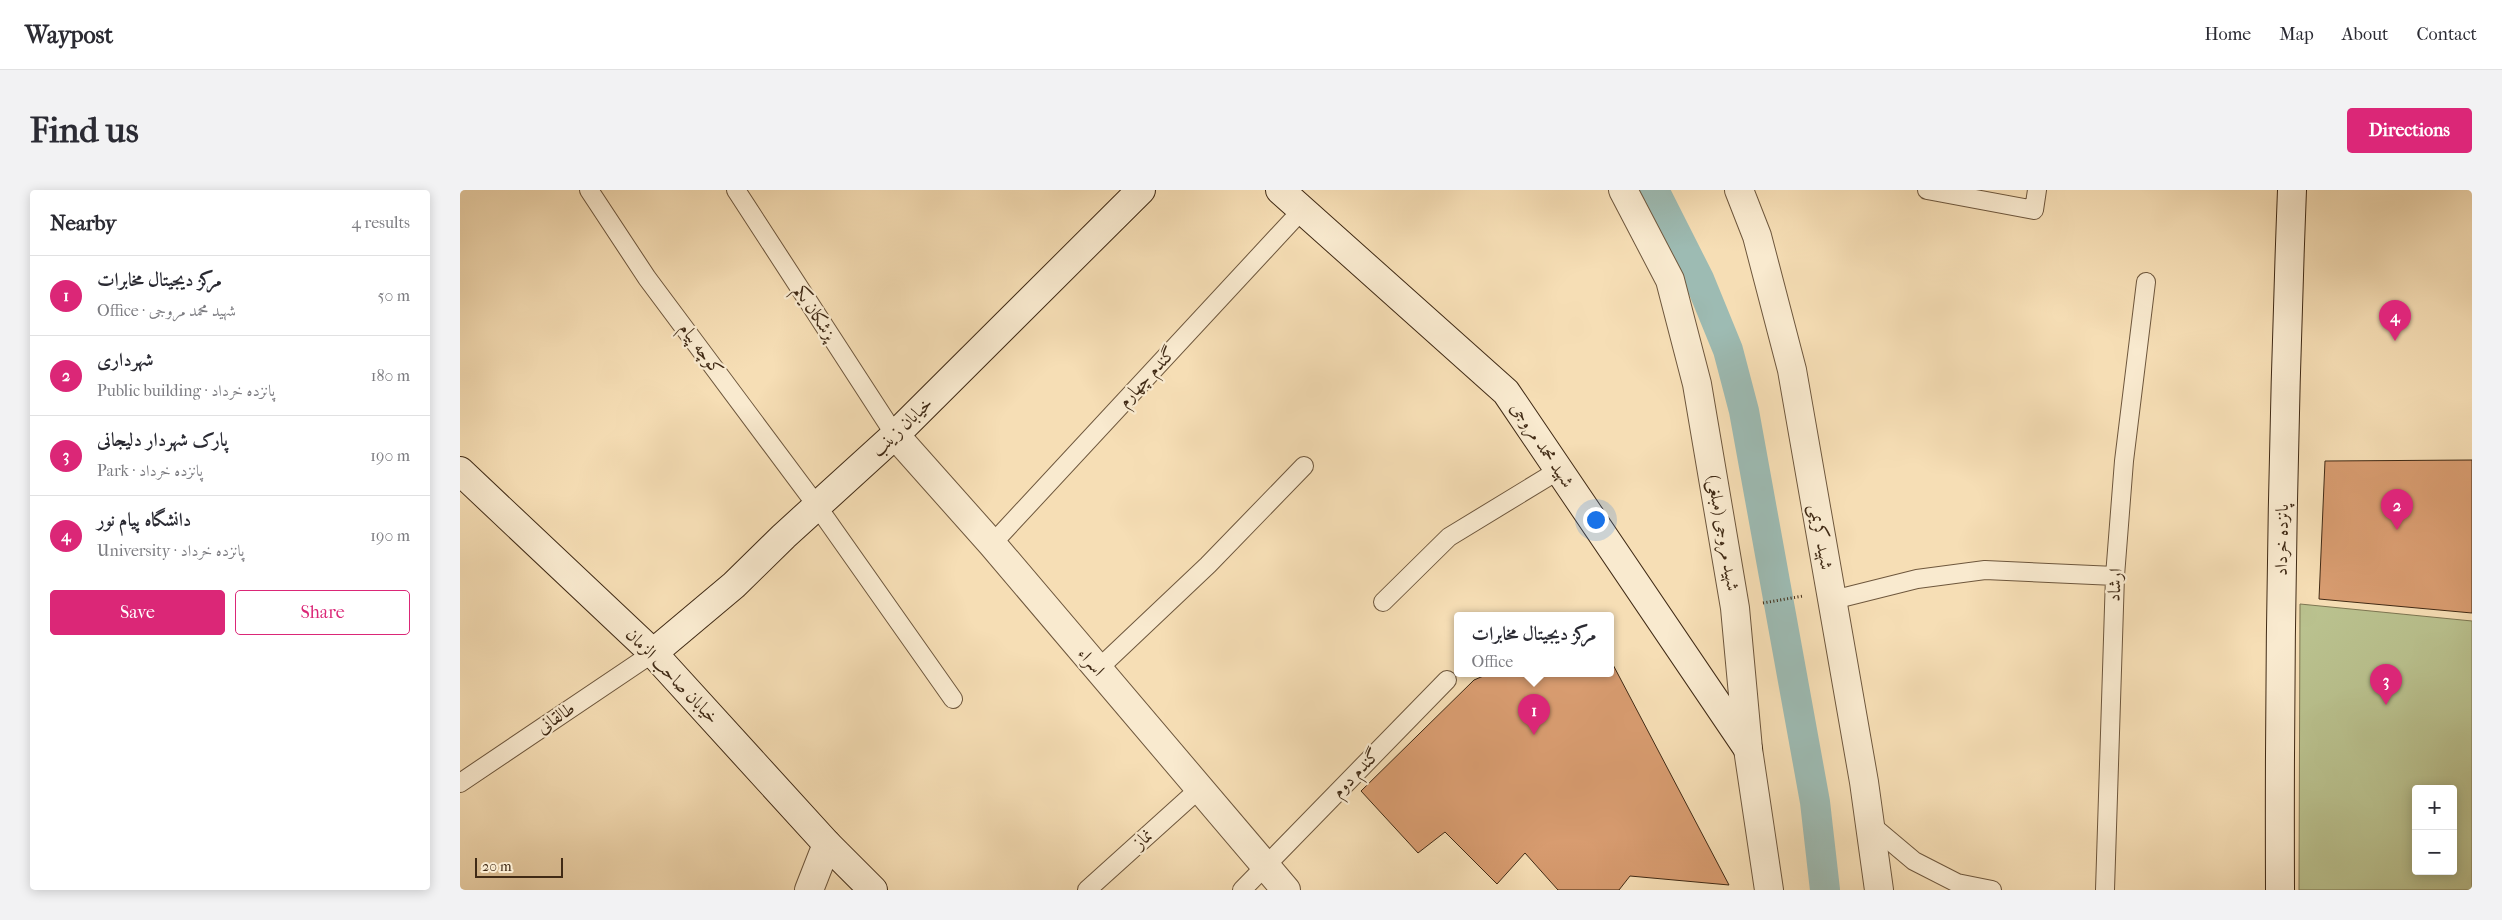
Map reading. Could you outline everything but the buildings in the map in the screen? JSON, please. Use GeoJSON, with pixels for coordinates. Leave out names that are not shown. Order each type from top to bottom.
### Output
{"type":"FeatureCollection","features":[{"type":"Feature","properties":{"kind":"street","name":"خیابان زینب"},"geometry":{"type":"LineString","coordinates":[[653,653],[734,585],[895,435],[1141,190]]}},
{"type":"Feature","properties":{"kind":"street","name":"شهید محمد مروجی"},"geometry":{"type":"LineString","coordinates":[[1280,190],[1506,392],[1748,749]]}},
{"type":"Feature","properties":{"kind":"street","name":"شهید مروجی (مبلغی)"},"geometry":{"type":"LineString","coordinates":[[1623,190],[1670,280],[1695,374],[1735,608],[1748,749],[1769,890]]}},
{"type":"Feature","properties":{"kind":"street","name":"شهید کریمی"},"geometry":{"type":"LineString","coordinates":[[1739,190],[1757,236],[1792,370],[1832,596],[1870,824],[1879,890]]}},
{"type":"Feature","properties":{"kind":"street","name":"پانزده خرداد"},"geometry":{"type":"LineString","coordinates":[[2280,890],[2280,698],[2286,346],[2292,190]]}},
{"type":"Feature","properties":{"kind":"street","name":"اسراء"},"geometry":{"type":"LineString","coordinates":[[895,435],[992,544],[1286,890]]}},
{"type":"Feature","properties":{"kind":"street","name":"خیابان صاحب الزمان"},"geometry":{"type":"LineString","coordinates":[[460,471],[653,653],[828,844],[873,890]]}},
{"type":"Feature","properties":{"kind":"street"},"geometry":{"type":"LineString","coordinates":[[809,890],[828,844]]}},
{"type":"Feature","properties":{"kind":"lane","name":"کوچه پیام"},"geometry":{"type":"LineString","coordinates":[[588,190],[647,278],[817,506],[952,699]]}},
{"type":"Feature","properties":{"kind":"lane","name":"پزشکان یکم"},"geometry":{"type":"LineString","coordinates":[[736,190],[895,435]]}},
{"type":"Feature","properties":{"kind":"lane"},"geometry":{"type":"LineString","coordinates":[[1927,190],[2034,210],[2036,190]]}},
{"type":"Feature","properties":{"kind":"lane","name":"گندم چهارم"},"geometry":{"type":"LineString","coordinates":[[992,544],[1302,210]]}},
{"type":"Feature","properties":{"kind":"lane","name":"ارشاد"},"geometry":{"type":"LineString","coordinates":[[2105,890],[2115,576],[2124,461],[2146,282]]}},
{"type":"Feature","properties":{"kind":"lane"},"geometry":{"type":"LineString","coordinates":[[1098,670],[1208,565],[1304,466]]}},
{"type":"Feature","properties":{"kind":"lane"},"geometry":{"type":"LineString","coordinates":[[1383,602],[1449,537],[1559,470]]}},
{"type":"Feature","properties":{"kind":"lane"},"geometry":{"type":"LineString","coordinates":[[1832,596],[1917,579],[1986,570],[2115,576]]}},
{"type":"Feature","properties":{"kind":"lane","name":"طالقانی"},"geometry":{"type":"LineString","coordinates":[[460,783],[653,653]]}},
{"type":"Feature","properties":{"kind":"lane","name":"گندم دوم"},"geometry":{"type":"LineString","coordinates":[[1242,890],[1446,680]]}},
{"type":"Feature","properties":{"kind":"lane","name":"نماز"},"geometry":{"type":"LineString","coordinates":[[1087,890],[1199,789]]}},
{"type":"Feature","properties":{"kind":"lane"},"geometry":{"type":"LineString","coordinates":[[1870,824],[1914,861],[1957,883],[1992,890]]}},
{"type":"Feature","properties":{"kind":"path"},"geometry":{"type":"LineString","coordinates":[[1735,608],[1832,596]]}},
{"type":"Feature","properties":{"kind":"green space"},"geometry":{"type":"Polygon","coordinates":[[[2300,604],[2472,621],[2472,890],[2299,890],[2300,604]]]}},
{"type":"Feature","properties":{"kind":"waterway"},"geometry":{"type":"LineString","coordinates":[[1654,190],[1699,279],[1728,350],[1744,411],[1815,802],[1825,890]]}},
{"type":"Feature","properties":{"kind":"place","name":"دانشگاه پیام نور"},"geometry":{"type":"Point","coordinates":[2395,341]}},
{"type":"Feature","properties":{"kind":"place","name":"شهرداری"},"geometry":{"type":"Point","coordinates":[2397,530]}},
{"type":"Feature","properties":{"kind":"place","name":"پارک شهردار دلیجانی"},"geometry":{"type":"Point","coordinates":[2386,705]}},
{"type":"Feature","properties":{"kind":"place","name":"مرکز دیجیتال مخابرات"},"geometry":{"type":"Point","coordinates":[1534,735]}}]}
